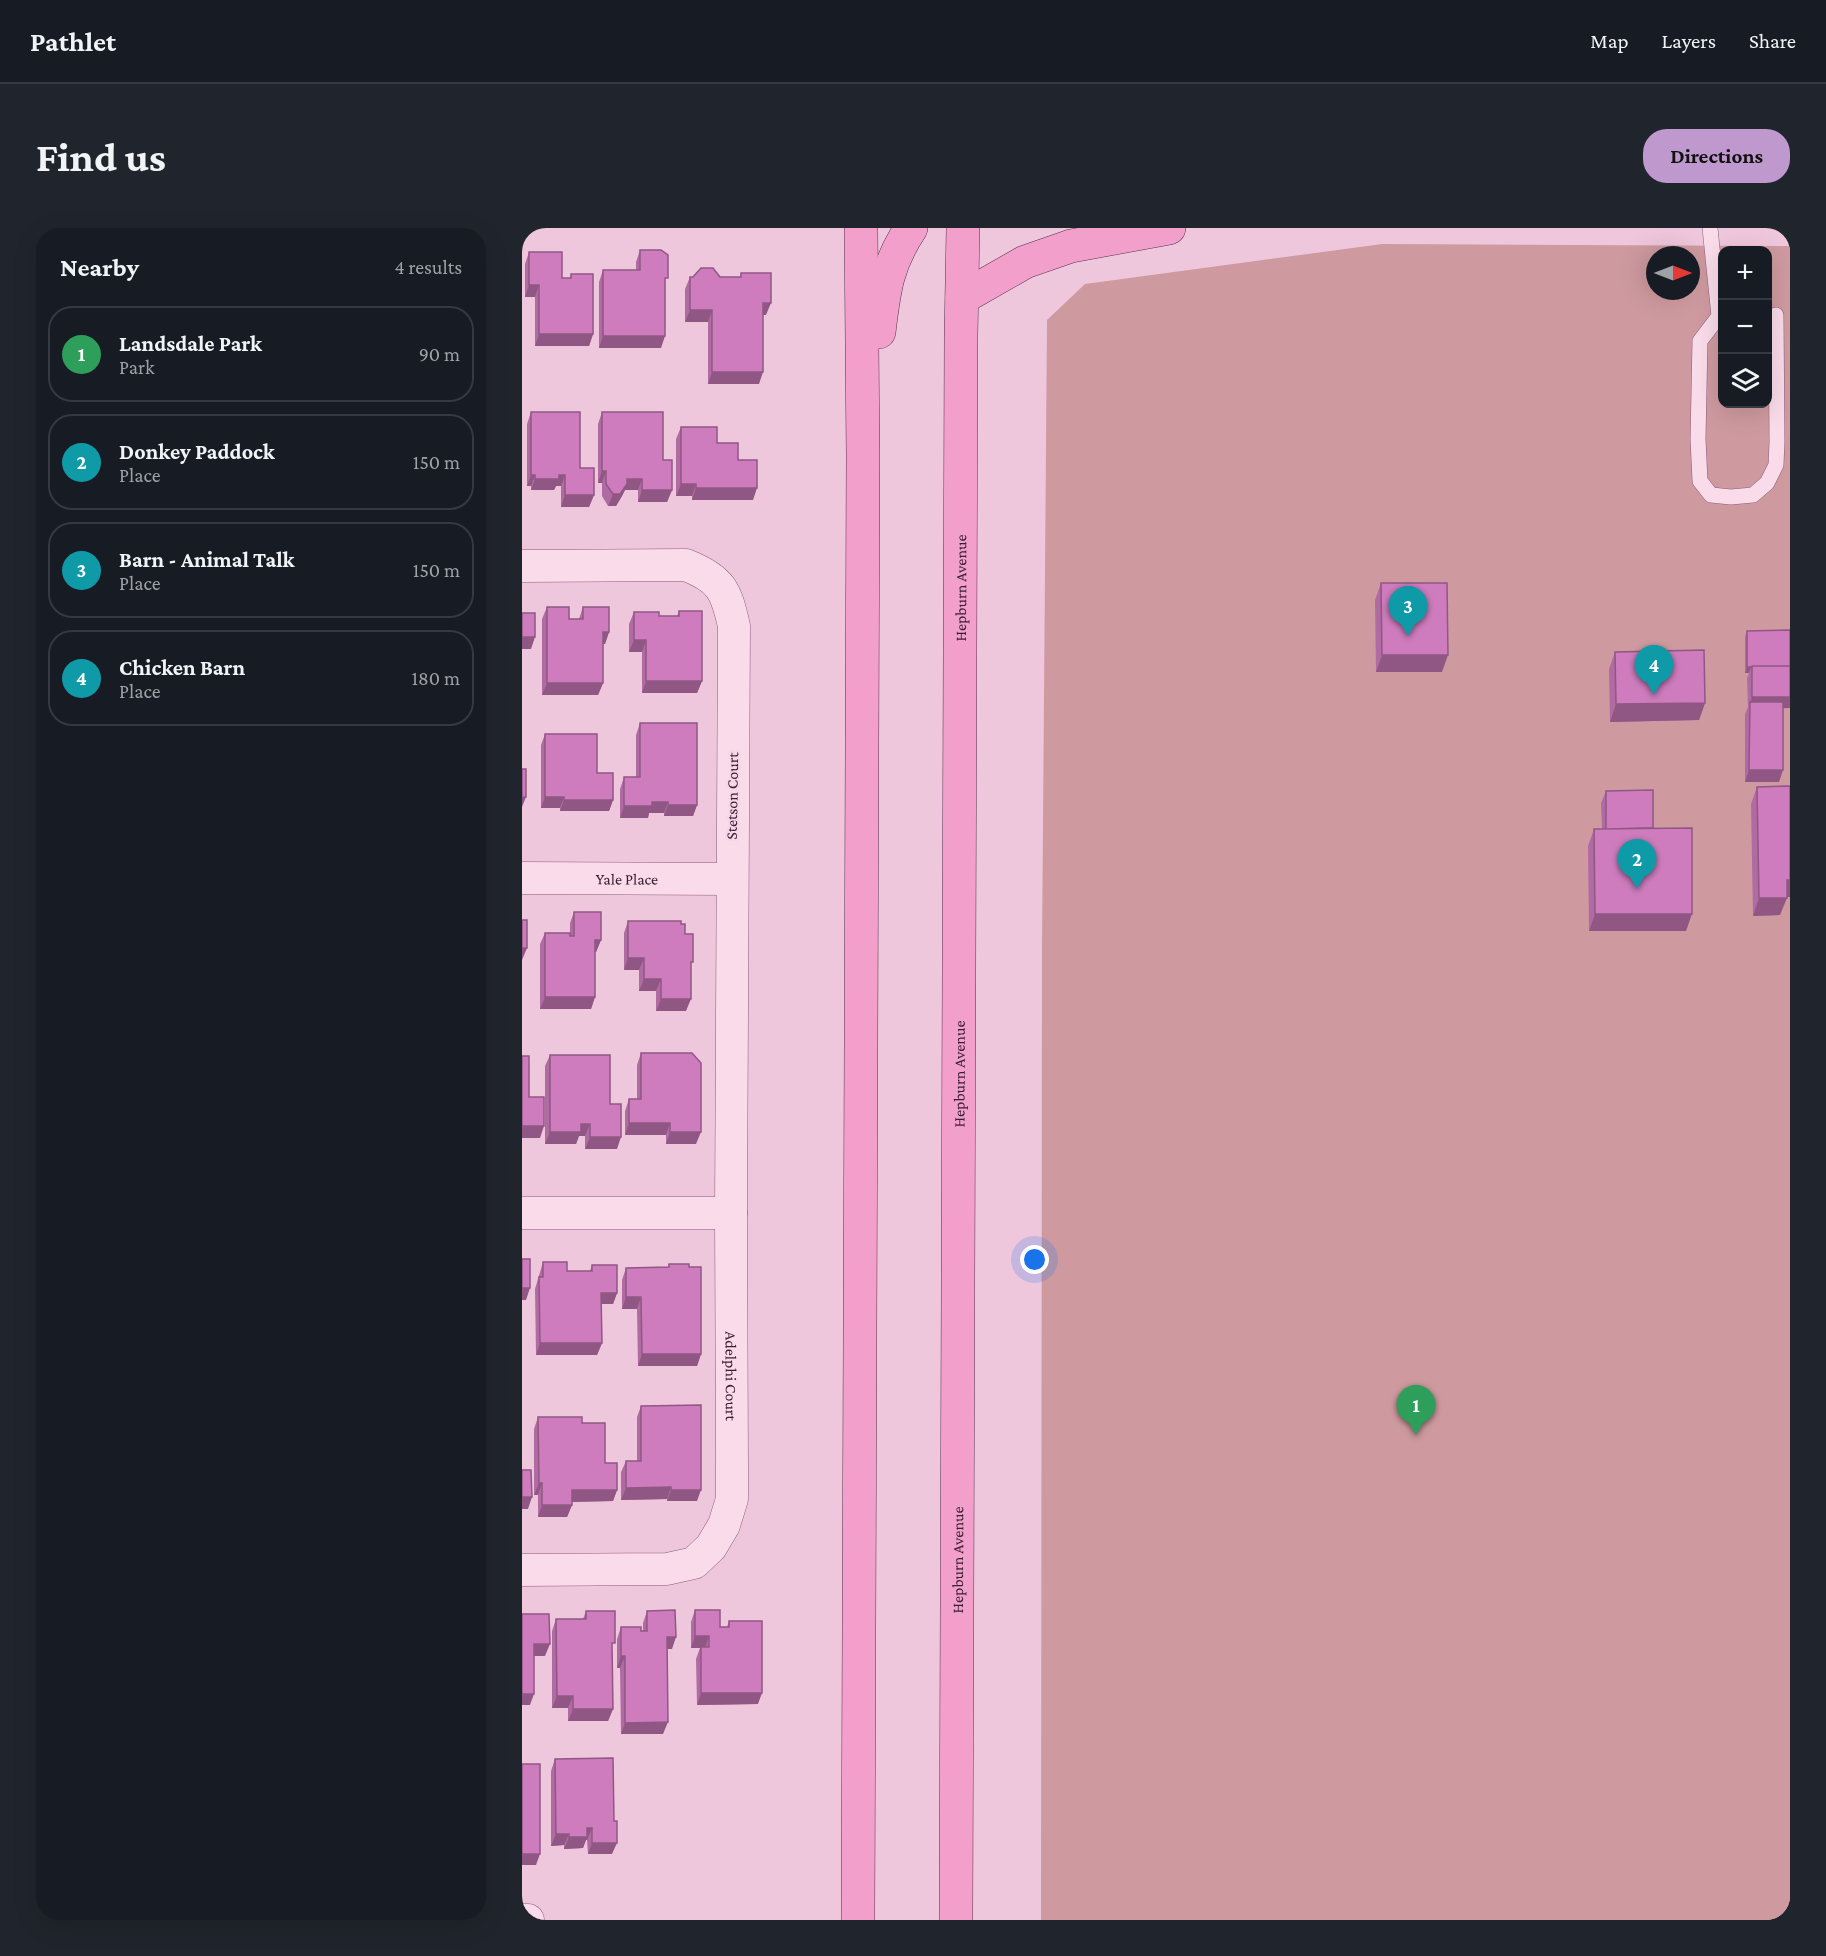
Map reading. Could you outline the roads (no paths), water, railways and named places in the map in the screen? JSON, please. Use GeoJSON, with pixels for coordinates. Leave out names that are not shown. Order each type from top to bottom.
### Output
{"type":"FeatureCollection","features":[{"type":"Feature","properties":{"kind":"main road"},"geometry":{"type":"LineString","coordinates":[[858,1920],[863,456],[861,228]]}},
{"type":"Feature","properties":{"kind":"main road"},"geometry":{"type":"LineString","coordinates":[[863,456],[883,292],[891,263],[911,228]]}},
{"type":"Feature","properties":{"kind":"main road","name":"Hepburn Avenue"},"geometry":{"type":"LineString","coordinates":[[956,1920],[963,228]]}},
{"type":"Feature","properties":{"kind":"main road"},"geometry":{"type":"LineString","coordinates":[[962,298],[1025,262],[1062,249],[1169,228]]}},
{"type":"Feature","properties":{"kind":"street","name":"Stetson Court"},"geometry":{"type":"LineString","coordinates":[[522,566],[686,565],[705,572],[718,583],[729,602],[734,626],[731,1213]]}},
{"type":"Feature","properties":{"kind":"street","name":"Yale Place"},"geometry":{"type":"LineString","coordinates":[[522,878],[731,879]]}},
{"type":"Feature","properties":{"kind":"street"},"geometry":{"type":"LineString","coordinates":[[522,1213],[731,1213]]}},
{"type":"Feature","properties":{"kind":"street","name":"Adelphi Court"},"geometry":{"type":"LineString","coordinates":[[522,1570],[668,1569],[694,1563],[711,1547],[724,1525],[732,1499],[731,1213]]}},
{"type":"Feature","properties":{"kind":"street"},"geometry":{"type":"LineString","coordinates":[[522,1920],[528,1920]]}},
{"type":"Feature","properties":{"kind":"lane"},"geometry":{"type":"LineString","coordinates":[[1710,228],[1718,300]]}},
{"type":"Feature","properties":{"kind":"lane"},"geometry":{"type":"LineString","coordinates":[[1718,318],[1700,341],[1698,439],[1700,481],[1711,495],[1731,497],[1753,495],[1767,483],[1776,465],[1778,315]]}},
{"type":"Feature","properties":{"kind":"place","name":"Barn - Animal Talk"},"geometry":{"type":"Point","coordinates":[1408,636]}},
{"type":"Feature","properties":{"kind":"place","name":"Chicken Barn"},"geometry":{"type":"Point","coordinates":[1654,695]}},
{"type":"Feature","properties":{"kind":"place","name":"Donkey Paddock"},"geometry":{"type":"Point","coordinates":[1637,889]}},
{"type":"Feature","properties":{"kind":"place","name":"Landsdale Park"},"geometry":{"type":"Point","coordinates":[1416,1435]}}]}
